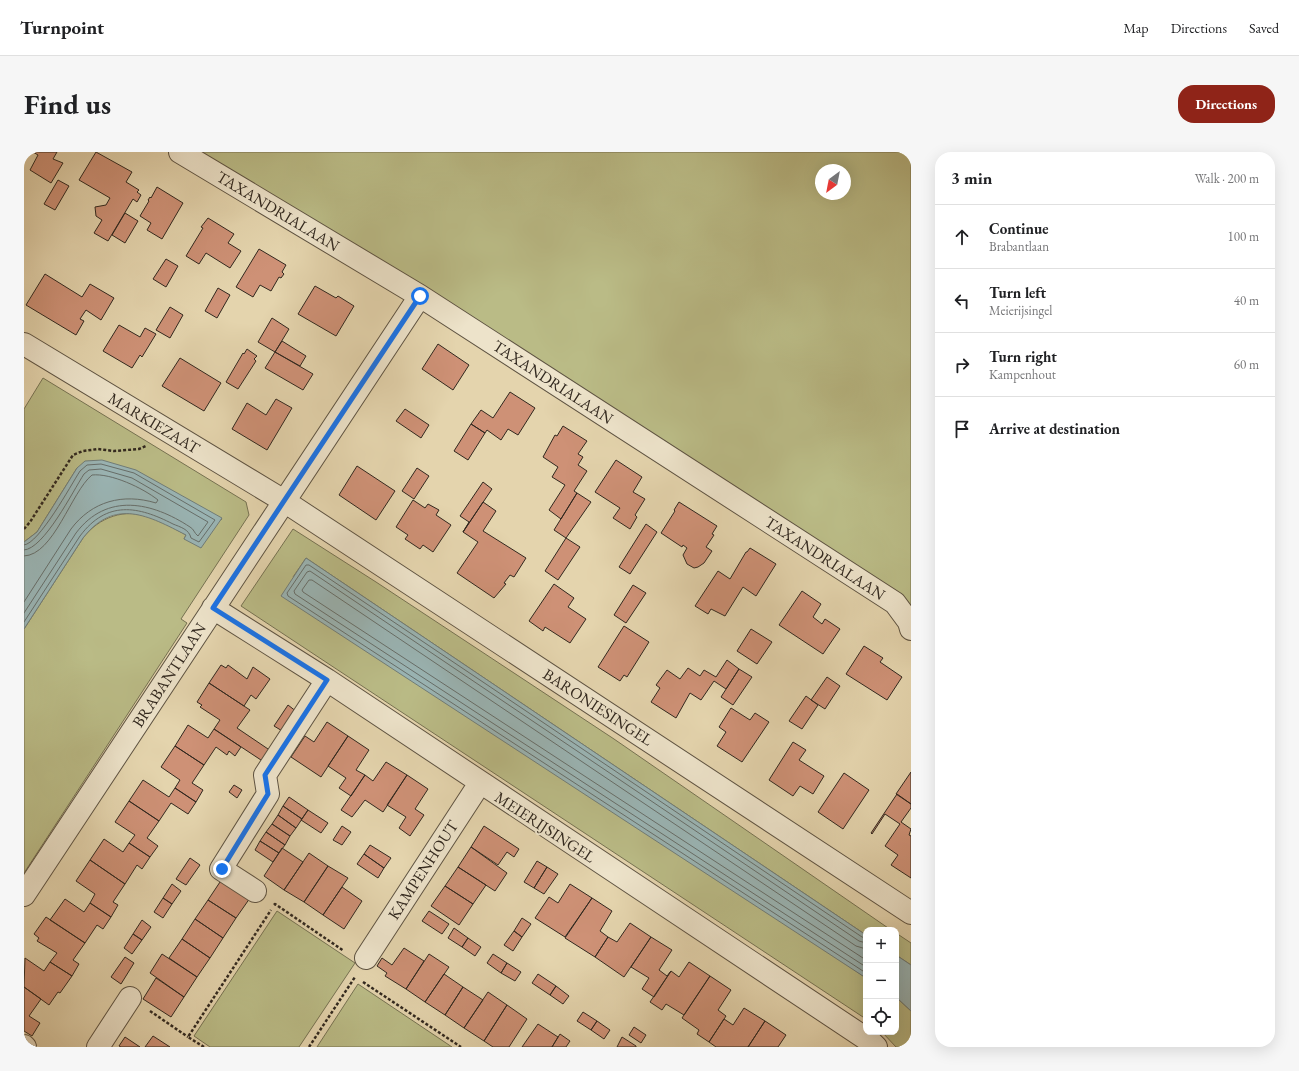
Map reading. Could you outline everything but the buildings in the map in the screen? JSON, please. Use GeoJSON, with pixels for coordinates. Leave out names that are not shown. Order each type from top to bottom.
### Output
{"type":"FeatureCollection","features":[{"type":"Feature","properties":{"kind":"street","name":"TAXANDRIALAAN"},"geometry":{"type":"LineString","coordinates":[[180,152],[420,296],[894,603],[908,622],[911,629]]}},
{"type":"Feature","properties":{"kind":"street","name":"BRABANTLAAN"},"geometry":{"type":"LineString","coordinates":[[24,895],[420,296]]}},
{"type":"Feature","properties":{"kind":"street","name":"MARKIEZAAT"},"geometry":{"type":"LineString","coordinates":[[24,344],[284,501]]}},
{"type":"Feature","properties":{"kind":"street","name":"BARONIESINGEL"},"geometry":{"type":"LineString","coordinates":[[284,501],[911,913]]}},
{"type":"Feature","properties":{"kind":"street","name":"MEIERIJSINGEL"},"geometry":{"type":"LineString","coordinates":[[213,608],[327,680],[864,1037],[876,1047]]}},
{"type":"Feature","properties":{"kind":"street"},"geometry":{"type":"LineString","coordinates":[[255,891],[222,869],[268,794],[265,775],[327,680]]}},
{"type":"Feature","properties":{"kind":"street","name":"KAMPENHOUT"},"geometry":{"type":"LineString","coordinates":[[358,962],[480,783]]}},
{"type":"Feature","properties":{"kind":"street"},"geometry":{"type":"LineString","coordinates":[[98,1047],[130,998]]}},
{"type":"Feature","properties":{"kind":"path"},"geometry":{"type":"LineString","coordinates":[[24,529],[74,455],[83,451],[98,449],[114,451],[139,449],[150,445],[162,427]]}},
{"type":"Feature","properties":{"kind":"path"},"geometry":{"type":"LineString","coordinates":[[188,1036],[275,904],[358,962],[355,977],[309,1047]]}},
{"type":"Feature","properties":{"kind":"path"},"geometry":{"type":"LineString","coordinates":[[355,977],[461,1047]]}},
{"type":"Feature","properties":{"kind":"path"},"geometry":{"type":"LineString","coordinates":[[130,998],[204,1047]]}},
{"type":"Feature","properties":{"kind":"green space"},"geometry":{"type":"Polygon","coordinates":[[[196,152],[911,152],[911,611],[196,152]]]}},
{"type":"Feature","properties":{"kind":"green space"},"geometry":{"type":"Polygon","coordinates":[[[43,378],[246,502],[249,515],[181,619],[187,623],[24,873],[24,629],[83,538],[89,531],[105,520],[122,514],[141,514],[159,521],[186,535],[184,539],[222,519],[77,468],[37,532],[24,542],[24,409],[43,378]]]}},
{"type":"Feature","properties":{"kind":"green space"},"geometry":{"type":"Polygon","coordinates":[[[293,529],[614,739],[887,927],[863,927],[863,933],[306,558],[293,577],[863,976],[863,1017],[241,606],[293,529]]]}},
{"type":"Feature","properties":{"kind":"green space"},"geometry":{"type":"Polygon","coordinates":[[[277,911],[355,963],[299,1047],[210,1047],[194,1036],[277,911]]]}},
{"type":"Feature","properties":{"kind":"green space"},"geometry":{"type":"Polygon","coordinates":[[[899,935],[911,943],[911,965],[899,957],[899,935]]]}},
{"type":"Feature","properties":{"kind":"green space"},"geometry":{"type":"Polygon","coordinates":[[[358,984],[452,1047],[317,1047],[358,984]]]}},
{"type":"Feature","properties":{"kind":"green space"},"geometry":{"type":"Polygon","coordinates":[[[899,1000],[911,1011],[911,1047],[896,1047],[885,1035],[899,1035],[899,1000]]]}},
{"type":"Feature","properties":{"kind":"water"},"geometry":{"type":"Polygon","coordinates":[[[102,460],[136,470],[222,518],[201,548],[184,539],[186,535],[146,517],[133,514],[120,514],[107,518],[95,525],[83,538],[24,629],[24,542],[37,532],[77,468],[85,461],[102,460]]]}},
{"type":"Feature","properties":{"kind":"water"},"geometry":{"type":"Polygon","coordinates":[[[306,558],[863,933],[863,976],[281,596],[306,558]]]}},
{"type":"Feature","properties":{"kind":"water"},"geometry":{"type":"Polygon","coordinates":[[[899,957],[911,965],[911,1011],[899,1000],[899,957]]]}},
{"type":"Feature","properties":{"kind":"route"},"geometry":{"type":"LineString","coordinates":[[222,869],[268,794],[265,775],[327,680],[213,608],[420,296]]}}]}
